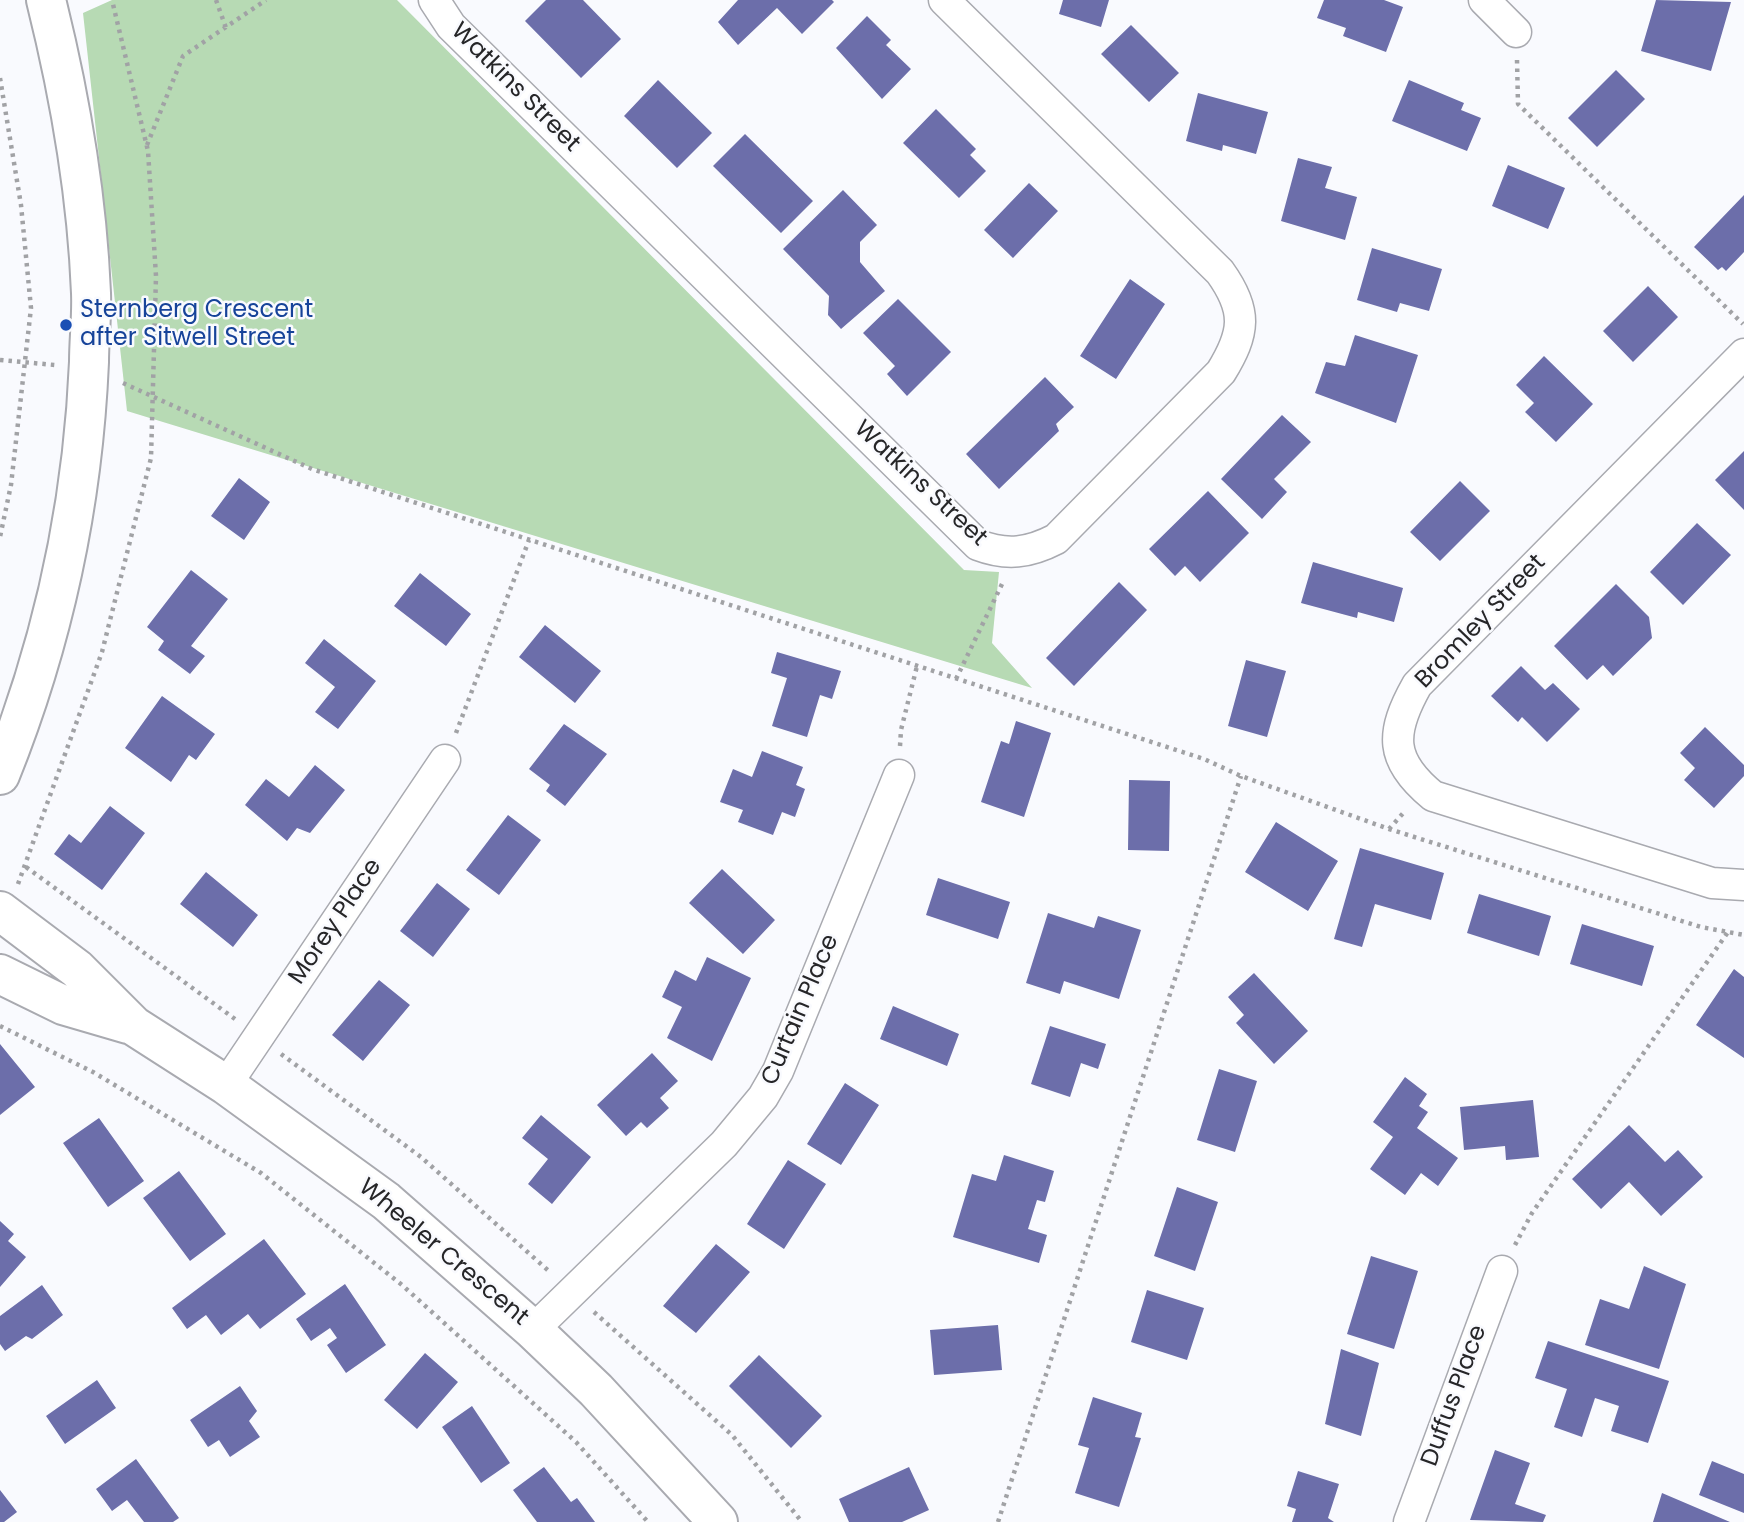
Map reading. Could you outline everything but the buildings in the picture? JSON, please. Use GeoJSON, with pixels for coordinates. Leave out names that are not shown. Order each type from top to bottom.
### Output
{"type":"FeatureCollection","features":[{"type":"Feature","properties":{"kind":"street"},"geometry":{"type":"LineString","coordinates":[[0,775],[39,666],[72,533],[87,421],[91,294],[77,140],[68,88],[46,0]]}},
{"type":"Feature","properties":{"kind":"street","name":"Watkins Street"},"geometry":{"type":"LineString","coordinates":[[434,0],[451,26],[978,545],[996,552],[1017,553],[1038,549],[1056,539],[1221,372],[1236,347],[1241,320],[1236,294],[1220,272],[944,0]]}},
{"type":"Feature","properties":{"kind":"street"},"geometry":{"type":"LineString","coordinates":[[1484,0],[1516,32]]}},
{"type":"Feature","properties":{"kind":"street","name":"Bromley Street"},"geometry":{"type":"LineString","coordinates":[[1744,354],[1417,685],[1402,711],[1397,739],[1404,766],[1411,778],[1433,796],[1712,883],[1744,885]]}},
{"type":"Feature","properties":{"kind":"street","name":"Morey Place"},"geometry":{"type":"LineString","coordinates":[[226,1085],[445,760]]}},
{"type":"Feature","properties":{"kind":"street","name":"Curtain Place"},"geometry":{"type":"LineString","coordinates":[[533,1329],[724,1143],[763,1097],[778,1071],[899,775]]}},
{"type":"Feature","properties":{"kind":"street","name":"Wheeler Crescent"},"geometry":{"type":"LineString","coordinates":[[0,911],[77,969],[134,1026],[226,1085],[386,1201],[533,1329],[596,1390],[718,1522]]}},
{"type":"Feature","properties":{"kind":"street","name":"Wheeler Crescent"},"geometry":{"type":"LineString","coordinates":[[0,974],[63,1005],[134,1026]]}},
{"type":"Feature","properties":{"kind":"street","name":"Duffus Place"},"geometry":{"type":"LineString","coordinates":[[1409,1522],[1502,1271]]}},
{"type":"Feature","properties":{"kind":"path"},"geometry":{"type":"LineString","coordinates":[[112,0],[147,146],[156,275],[151,458],[102,652],[26,867],[421,1157],[732,1435],[802,1522]]}},
{"type":"Feature","properties":{"kind":"path"},"geometry":{"type":"LineString","coordinates":[[216,0],[226,28]]}},
{"type":"Feature","properties":{"kind":"path"},"geometry":{"type":"LineString","coordinates":[[147,146],[183,56],[266,0]]}},
{"type":"Feature","properties":{"kind":"path"},"geometry":{"type":"LineString","coordinates":[[1516,32],[1518,104],[1744,325]]}},
{"type":"Feature","properties":{"kind":"path"},"geometry":{"type":"LineString","coordinates":[[0,78],[21,205],[31,308],[11,485],[0,537]]}},
{"type":"Feature","properties":{"kind":"path"},"geometry":{"type":"LineString","coordinates":[[0,360],[25,362]]}},
{"type":"Feature","properties":{"kind":"path"},"geometry":{"type":"LineString","coordinates":[[88,368],[312,470],[1204,760],[1389,829],[1701,926],[1744,935]]}},
{"type":"Feature","properties":{"kind":"path"},"geometry":{"type":"LineString","coordinates":[[445,760],[529,540]]}},
{"type":"Feature","properties":{"kind":"path"},"geometry":{"type":"LineString","coordinates":[[956,679],[1017,553]]}},
{"type":"Feature","properties":{"kind":"path"},"geometry":{"type":"LineString","coordinates":[[899,775],[901,730],[917,666]]}},
{"type":"Feature","properties":{"kind":"path"},"geometry":{"type":"LineString","coordinates":[[998,1522],[1241,776]]}},
{"type":"Feature","properties":{"kind":"path"},"geometry":{"type":"LineString","coordinates":[[1502,1271],[1532,1213],[1728,932]]}},
{"type":"Feature","properties":{"kind":"path"},"geometry":{"type":"LineString","coordinates":[[0,1026],[93,1072],[261,1173],[433,1313],[576,1442],[648,1522]]}},
{"type":"Feature","properties":{"kind":"green space"},"geometry":{"type":"Polygon","coordinates":[[[112,0],[397,0],[964,570],[999,572],[992,643],[1032,688],[127,411],[83,13],[112,0]]]}},
{"type":"Feature","properties":{"kind":"place","name":"Sternberg Crescent after Sitwell Street"},"geometry":{"type":"Point","coordinates":[66,325]}}]}
